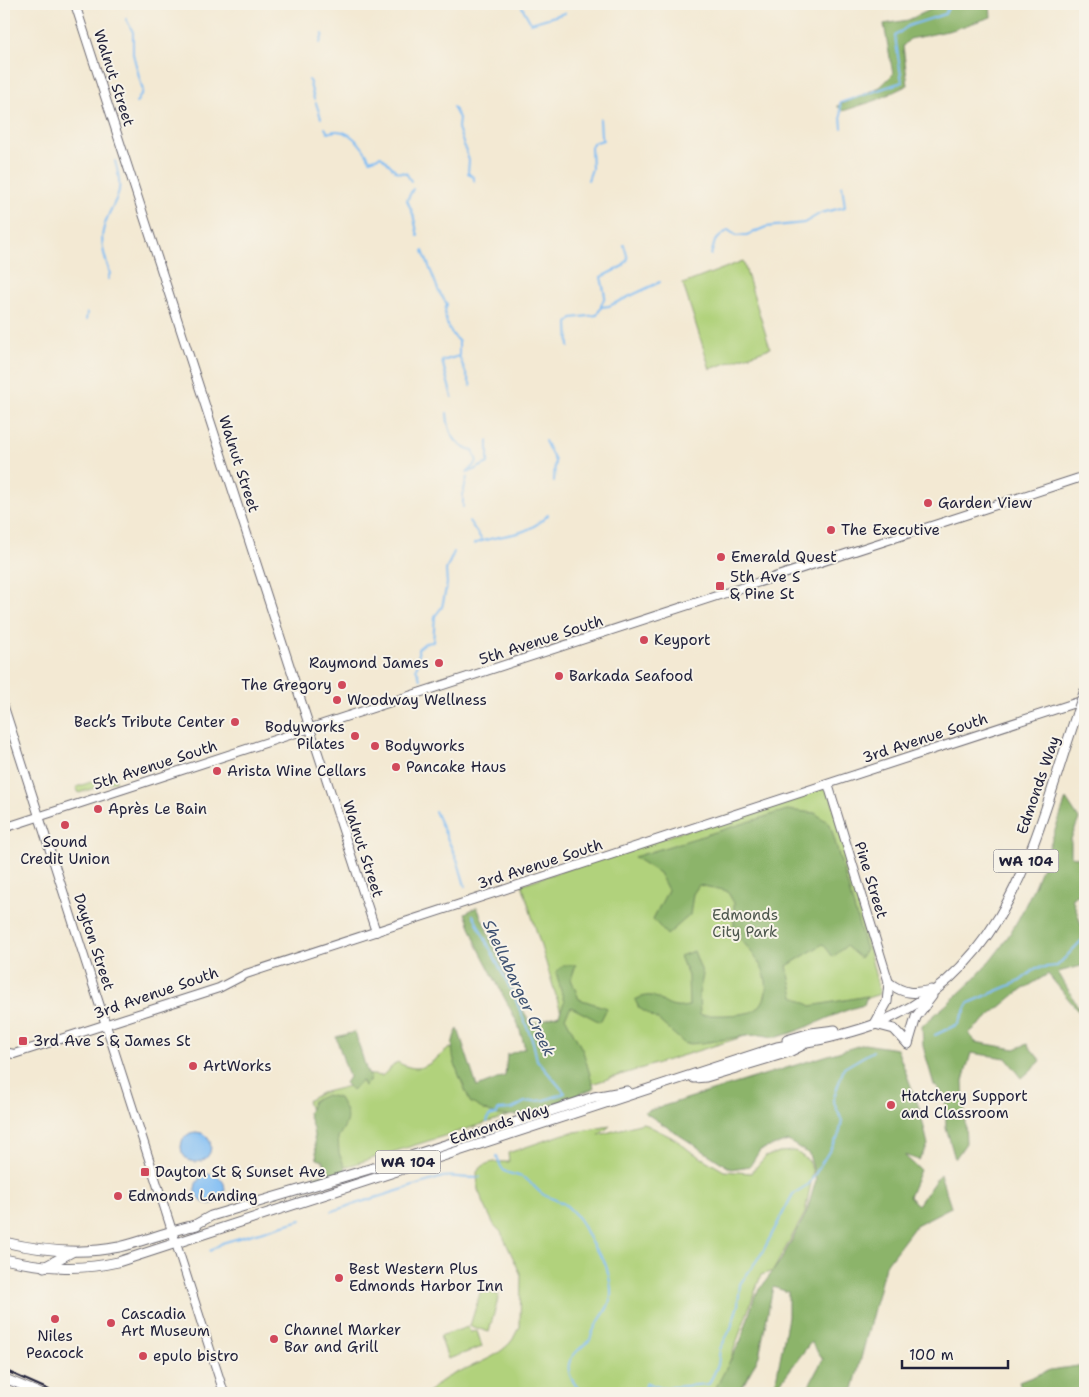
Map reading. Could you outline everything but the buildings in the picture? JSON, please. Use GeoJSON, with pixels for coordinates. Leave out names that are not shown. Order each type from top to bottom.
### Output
{"type":"FeatureCollection","features":[{"type":"Feature","properties":{"kind":"main road","name":"Edmonds Way"},"geometry":{"type":"LineString","coordinates":[[175,1244],[689,1078],[706,1077],[789,1052],[808,1042],[875,1024],[915,1004],[939,988],[959,970],[983,944],[1005,909],[1019,880],[1085,690]]}},
{"type":"Feature","properties":{"kind":"main road"},"geometry":{"type":"LineString","coordinates":[[889,983],[905,993],[915,994],[939,988],[916,1017],[908,1044],[894,1029],[875,1024],[887,1002],[889,983]]}},
{"type":"Feature","properties":{"kind":"main road","name":"WA 104"},"geometry":{"type":"LineString","coordinates":[[4,1242],[37,1250],[72,1251],[120,1247],[193,1226],[211,1216],[383,1165],[594,1097],[621,1093],[812,1033],[858,1028]]}},
{"type":"Feature","properties":{"kind":"main road","name":"WA 104"},"geometry":{"type":"LineString","coordinates":[[4,1259],[44,1268],[73,1269],[108,1264],[175,1244]]}},
{"type":"Feature","properties":{"kind":"main road"},"geometry":{"type":"LineString","coordinates":[[44,1268],[72,1251]]}},
{"type":"Feature","properties":{"kind":"street","name":"Walnut Street"},"geometry":{"type":"LineString","coordinates":[[75,4],[376,932]]}},
{"type":"Feature","properties":{"kind":"street","name":"5th Avenue South"},"geometry":{"type":"LineString","coordinates":[[4,828],[310,730],[1085,476]]}},
{"type":"Feature","properties":{"kind":"street","name":"3rd Avenue South"},"geometry":{"type":"LineString","coordinates":[[4,1052],[14,1054],[219,988],[249,973],[1085,699]]}},
{"type":"Feature","properties":{"kind":"street","name":"Dayton Street"},"geometry":{"type":"LineString","coordinates":[[4,707],[224,1393]]}},
{"type":"Feature","properties":{"kind":"street","name":"Pine Street"},"geometry":{"type":"LineString","coordinates":[[828,784],[889,983]]}},
{"type":"Feature","properties":{"kind":"street"},"geometry":{"type":"LineString","coordinates":[[4,1378],[40,1393]]}},
{"type":"Feature","properties":{"kind":"green space"},"geometry":{"type":"Polygon","coordinates":[[[927,4],[990,4],[991,17],[952,30],[910,39],[903,46],[908,85],[877,100],[843,111],[837,106],[880,87],[893,74],[884,24],[908,20],[930,10],[927,4]]]}},
{"type":"Feature","properties":{"kind":"green space"},"geometry":{"type":"Polygon","coordinates":[[[743,261],[770,348],[710,369],[683,284],[743,261]]]}},
{"type":"Feature","properties":{"kind":"green space"},"geometry":{"type":"Polygon","coordinates":[[[114,774],[116,781],[79,793],[76,787],[114,774]]]}},
{"type":"Feature","properties":{"kind":"green space","name":"Edmonds City Park"},"geometry":{"type":"Polygon","coordinates":[[[828,784],[880,994],[572,1090],[561,1012],[522,884],[828,784]]]}},
{"type":"Feature","properties":{"kind":"green space"},"geometry":{"type":"Polygon","coordinates":[[[1066,799],[1079,819],[1071,839],[1071,856],[1085,859],[1085,891],[1072,898],[1082,927],[1085,926],[1085,965],[1058,972],[1085,1019],[1048,974],[1017,993],[969,1033],[975,1042],[1015,1049],[1027,1044],[1041,1061],[1022,1078],[1006,1058],[971,1053],[963,1081],[966,1143],[955,1159],[946,1127],[945,1095],[934,1085],[923,1046],[922,1026],[977,976],[999,950],[1012,930],[1033,888],[1066,799]]]}},
{"type":"Feature","properties":{"kind":"green space"},"geometry":{"type":"Polygon","coordinates":[[[787,810],[815,813],[830,824],[866,950],[860,958],[846,946],[833,957],[823,944],[787,966],[794,996],[811,1006],[867,996],[864,1005],[777,1037],[760,1035],[685,1044],[658,1020],[639,1008],[635,1000],[653,996],[670,1006],[689,1006],[688,976],[680,956],[694,951],[703,975],[699,994],[700,1015],[732,1015],[753,1011],[759,1007],[764,999],[766,980],[759,962],[734,932],[734,903],[727,891],[699,885],[693,894],[690,915],[667,935],[653,919],[668,890],[659,873],[634,857],[787,810]]]}},
{"type":"Feature","properties":{"kind":"green space"},"geometry":{"type":"Polygon","coordinates":[[[477,907],[517,1000],[531,1024],[559,1015],[564,1002],[556,972],[563,965],[576,965],[571,979],[579,999],[607,1008],[600,1022],[571,1007],[565,1017],[583,1051],[594,1088],[547,1107],[509,1116],[491,1113],[470,1102],[453,1056],[452,1046],[458,1029],[477,1087],[505,1076],[507,1055],[525,1048],[518,1024],[477,945],[465,913],[477,907]]]}},
{"type":"Feature","properties":{"kind":"green space"},"geometry":{"type":"Polygon","coordinates":[[[355,1032],[367,1072],[371,1078],[364,1087],[362,1081],[352,1090],[345,1083],[349,1077],[336,1037],[355,1032]]]}},
{"type":"Feature","properties":{"kind":"green space"},"geometry":{"type":"Polygon","coordinates":[[[864,1044],[897,1049],[920,1110],[928,1145],[919,1160],[904,1155],[920,1170],[909,1197],[918,1205],[940,1174],[951,1207],[916,1225],[885,1266],[852,1393],[810,1393],[808,1387],[823,1359],[811,1342],[774,1391],[788,1317],[788,1292],[773,1287],[759,1356],[739,1393],[713,1393],[741,1340],[755,1296],[781,1260],[806,1214],[816,1180],[809,1154],[788,1141],[760,1150],[750,1166],[731,1169],[644,1112],[864,1044]]]}},
{"type":"Feature","properties":{"kind":"green space"},"geometry":{"type":"Polygon","coordinates":[[[450,1048],[460,1053],[475,1093],[575,1095],[329,1172],[307,1101],[321,1093],[349,1086],[364,1074],[382,1076],[397,1062],[413,1068],[420,1068],[431,1063],[450,1048]]]}},
{"type":"Feature","properties":{"kind":"green space"},"geometry":{"type":"Polygon","coordinates":[[[326,1095],[339,1098],[345,1109],[347,1118],[345,1126],[338,1137],[339,1153],[347,1172],[312,1185],[304,1179],[329,1173],[323,1161],[317,1159],[313,1129],[308,1113],[313,1101],[326,1095]]]}},
{"type":"Feature","properties":{"kind":"green space"},"geometry":{"type":"Polygon","coordinates":[[[643,1123],[675,1139],[690,1151],[724,1171],[751,1173],[765,1157],[779,1152],[795,1151],[809,1161],[813,1172],[805,1213],[773,1271],[761,1275],[718,1393],[670,1393],[650,1386],[647,1393],[428,1393],[451,1375],[486,1360],[499,1352],[512,1341],[520,1327],[521,1275],[501,1232],[494,1225],[478,1190],[477,1172],[480,1168],[496,1162],[509,1162],[508,1153],[564,1134],[610,1126],[599,1135],[643,1123]]]}},
{"type":"Feature","properties":{"kind":"green space"},"geometry":{"type":"Polygon","coordinates":[[[481,1290],[499,1295],[489,1332],[470,1326],[481,1290]]]}},
{"type":"Feature","properties":{"kind":"green space"},"geometry":{"type":"Polygon","coordinates":[[[468,1327],[470,1332],[477,1331],[482,1347],[448,1359],[440,1336],[468,1327]]]}},
{"type":"Feature","properties":{"kind":"green space"},"geometry":{"type":"Polygon","coordinates":[[[1085,1365],[1085,1393],[1023,1393],[1019,1382],[1050,1370],[1085,1365]]]}},
{"type":"Feature","properties":{"kind":"water"},"geometry":{"type":"Polygon","coordinates":[[[196,1132],[207,1136],[211,1147],[207,1158],[196,1162],[185,1158],[181,1147],[185,1136],[196,1132]]]}},
{"type":"Feature","properties":{"kind":"water"},"geometry":{"type":"Polygon","coordinates":[[[210,1174],[221,1178],[225,1189],[221,1200],[210,1204],[199,1200],[195,1189],[199,1178],[210,1174]]]}},
{"type":"Feature","properties":{"kind":"waterway","name":"Shellabarger Creek"},"geometry":{"type":"LineString","coordinates":[[842,128],[840,103],[902,82],[895,36],[908,26],[945,14],[950,4]]}},
{"type":"Feature","properties":{"kind":"waterway"},"geometry":{"type":"LineString","coordinates":[[522,7],[531,23],[565,13]]}},
{"type":"Feature","properties":{"kind":"waterway"},"geometry":{"type":"LineString","coordinates":[[126,19],[133,32],[133,54],[143,91],[136,103]]}},
{"type":"Feature","properties":{"kind":"waterway"},"geometry":{"type":"LineString","coordinates":[[320,43],[323,34]]}},
{"type":"Feature","properties":{"kind":"waterway"},"geometry":{"type":"LineString","coordinates":[[309,80],[314,99]]}},
{"type":"Feature","properties":{"kind":"waterway"},"geometry":{"type":"LineString","coordinates":[[316,103],[321,118]]}},
{"type":"Feature","properties":{"kind":"waterway"},"geometry":{"type":"LineString","coordinates":[[453,107],[459,118],[458,128],[469,160],[468,173],[474,178],[474,181]]}},
{"type":"Feature","properties":{"kind":"waterway"},"geometry":{"type":"LineString","coordinates":[[588,180],[592,169],[591,147],[593,143],[603,140],[600,119]]}},
{"type":"Feature","properties":{"kind":"waterway"},"geometry":{"type":"LineString","coordinates":[[325,128],[328,133],[335,131],[347,134],[358,142],[370,160],[381,156],[397,172],[406,173],[411,181]]}},
{"type":"Feature","properties":{"kind":"waterway"},"geometry":{"type":"LineString","coordinates":[[108,279],[110,273],[102,236],[106,220],[119,192],[115,161]]}},
{"type":"Feature","properties":{"kind":"waterway","name":"Shellabarger Creek"},"geometry":{"type":"LineString","coordinates":[[711,255],[715,241],[728,230],[737,236],[747,235],[766,227],[804,223],[821,213],[845,207],[842,185]]}},
{"type":"Feature","properties":{"kind":"waterway"},"geometry":{"type":"LineString","coordinates":[[413,189],[407,200],[413,214],[418,236]]}},
{"type":"Feature","properties":{"kind":"waterway"},"geometry":{"type":"LineString","coordinates":[[601,306],[605,296],[601,277],[623,266],[628,259],[624,245]]}},
{"type":"Feature","properties":{"kind":"waterway"},"geometry":{"type":"LineString","coordinates":[[423,251],[439,292],[447,304],[445,309],[446,319],[452,334],[459,342],[459,356],[471,386]]}},
{"type":"Feature","properties":{"kind":"waterway","name":"Shellabarger Creek"},"geometry":{"type":"LineString","coordinates":[[569,347],[568,323],[572,318],[597,315],[601,307],[609,306],[660,282]]}},
{"type":"Feature","properties":{"kind":"waterway"},"geometry":{"type":"LineString","coordinates":[[86,320],[87,313]]}},
{"type":"Feature","properties":{"kind":"waterway"},"geometry":{"type":"LineString","coordinates":[[452,397],[442,361],[459,356]]}},
{"type":"Feature","properties":{"kind":"waterway"},"geometry":{"type":"LineString","coordinates":[[447,413],[453,437],[461,445],[473,450],[477,462],[467,472]]}},
{"type":"Feature","properties":{"kind":"waterway"},"geometry":{"type":"LineString","coordinates":[[469,472],[488,463],[488,441]]}},
{"type":"Feature","properties":{"kind":"waterway","name":"Shellabarger Creek"},"geometry":{"type":"LineString","coordinates":[[545,441],[555,461],[554,481]]}},
{"type":"Feature","properties":{"kind":"waterway"},"geometry":{"type":"LineString","coordinates":[[463,507],[463,494],[467,477]]}},
{"type":"Feature","properties":{"kind":"waterway","name":"Shellabarger Creek"},"geometry":{"type":"LineString","coordinates":[[474,544],[521,532],[539,523],[548,515]]}},
{"type":"Feature","properties":{"kind":"waterway"},"geometry":{"type":"LineString","coordinates":[[469,521],[482,540]]}},
{"type":"Feature","properties":{"kind":"waterway","name":"Shellabarger Creek"},"geometry":{"type":"LineString","coordinates":[[420,679],[416,668],[419,661],[418,649],[425,643],[433,642],[435,616],[442,607],[447,584],[446,570],[454,552]]}},
{"type":"Feature","properties":{"kind":"waterway","name":"Shellabarger Creek"},"geometry":{"type":"LineString","coordinates":[[435,811],[458,862],[465,886]]}},
{"type":"Feature","properties":{"kind":"waterway","name":"Shellabarger Creek"},"geometry":{"type":"LineString","coordinates":[[473,915],[515,998],[533,1042],[537,1060],[565,1093],[545,1100],[525,1102],[512,1109],[498,1110],[497,1114],[489,1116],[487,1122]]}},
{"type":"Feature","properties":{"kind":"waterway"},"geometry":{"type":"LineString","coordinates":[[935,1035],[958,1024],[969,1003],[1020,981],[1036,968],[1057,966],[1085,937]]}},
{"type":"Feature","properties":{"kind":"waterway"},"geometry":{"type":"LineString","coordinates":[[642,1393],[647,1383],[661,1388],[709,1384],[718,1365],[720,1349],[731,1328],[738,1305],[740,1284],[762,1253],[793,1194],[809,1184],[839,1135],[842,1121],[833,1100],[844,1068],[873,1051]]}},
{"type":"Feature","properties":{"kind":"waterway"},"geometry":{"type":"LineString","coordinates":[[497,1156],[505,1172],[527,1180],[547,1197],[561,1202],[570,1209],[584,1227],[591,1242],[603,1259],[609,1275],[611,1287],[610,1302],[594,1328],[590,1340],[577,1351],[568,1367],[572,1380],[578,1388],[577,1393]]}},
{"type":"Feature","properties":{"kind":"waterway"},"geometry":{"type":"LineString","coordinates":[[332,1211],[443,1177],[480,1177]]}},
{"type":"Feature","properties":{"kind":"waterway"},"geometry":{"type":"LineString","coordinates":[[210,1251],[222,1243],[301,1220]]}},
{"type":"Feature","properties":{"kind":"railway"},"geometry":{"type":"LineString","coordinates":[[4,1370],[56,1393]]}},
{"type":"Feature","properties":{"kind":"place","name":"Garden View"},"geometry":{"type":"Point","coordinates":[928,503]}},
{"type":"Feature","properties":{"kind":"place","name":"The Executive"},"geometry":{"type":"Point","coordinates":[831,530]}},
{"type":"Feature","properties":{"kind":"place","name":"Emerald Quest"},"geometry":{"type":"Point","coordinates":[721,557]}},
{"type":"Feature","properties":{"kind":"place","name":"5th Ave S & Pine St"},"geometry":{"type":"Point","coordinates":[720,586]}},
{"type":"Feature","properties":{"kind":"place","name":"Keyport"},"geometry":{"type":"Point","coordinates":[644,640]}},
{"type":"Feature","properties":{"kind":"place","name":"Raymond James"},"geometry":{"type":"Point","coordinates":[439,663]}},
{"type":"Feature","properties":{"kind":"place","name":"Barkada Seafood"},"geometry":{"type":"Point","coordinates":[559,676]}},
{"type":"Feature","properties":{"kind":"place","name":"The Gregory"},"geometry":{"type":"Point","coordinates":[342,685]}},
{"type":"Feature","properties":{"kind":"place","name":"Woodway Wellness"},"geometry":{"type":"Point","coordinates":[337,700]}},
{"type":"Feature","properties":{"kind":"place","name":"Beck’s Tribute Center"},"geometry":{"type":"Point","coordinates":[235,722]}},
{"type":"Feature","properties":{"kind":"place","name":"Bodyworks Pilates"},"geometry":{"type":"Point","coordinates":[355,736]}},
{"type":"Feature","properties":{"kind":"place","name":"Bodyworks"},"geometry":{"type":"Point","coordinates":[375,746]}},
{"type":"Feature","properties":{"kind":"place","name":"Pancake Haus"},"geometry":{"type":"Point","coordinates":[396,767]}},
{"type":"Feature","properties":{"kind":"place","name":"Arista Wine Cellars"},"geometry":{"type":"Point","coordinates":[217,771]}},
{"type":"Feature","properties":{"kind":"place","name":"Après Le Bain"},"geometry":{"type":"Point","coordinates":[98,809]}},
{"type":"Feature","properties":{"kind":"place","name":"Sound Credit Union"},"geometry":{"type":"Point","coordinates":[65,825]}},
{"type":"Feature","properties":{"kind":"place","name":"3rd Ave S & James St"},"geometry":{"type":"Point","coordinates":[23,1041]}},
{"type":"Feature","properties":{"kind":"place","name":"ArtWorks"},"geometry":{"type":"Point","coordinates":[193,1066]}},
{"type":"Feature","properties":{"kind":"place","name":"Hatchery Support and Classroom"},"geometry":{"type":"Point","coordinates":[891,1105]}},
{"type":"Feature","properties":{"kind":"place","name":"Dayton St & Sunset Ave"},"geometry":{"type":"Point","coordinates":[145,1172]}},
{"type":"Feature","properties":{"kind":"place","name":"Edmonds Landing"},"geometry":{"type":"Point","coordinates":[118,1196]}},
{"type":"Feature","properties":{"kind":"place","name":"Best Western Plus Edmonds Harbor Inn"},"geometry":{"type":"Point","coordinates":[339,1278]}},
{"type":"Feature","properties":{"kind":"place","name":"Niles Peacock"},"geometry":{"type":"Point","coordinates":[55,1319]}},
{"type":"Feature","properties":{"kind":"place","name":"Cascadia Art Museum"},"geometry":{"type":"Point","coordinates":[111,1323]}},
{"type":"Feature","properties":{"kind":"place","name":"Channel Marker Bar and Grill"},"geometry":{"type":"Point","coordinates":[274,1339]}},
{"type":"Feature","properties":{"kind":"place","name":"epulo bistro"},"geometry":{"type":"Point","coordinates":[143,1356]}}]}
